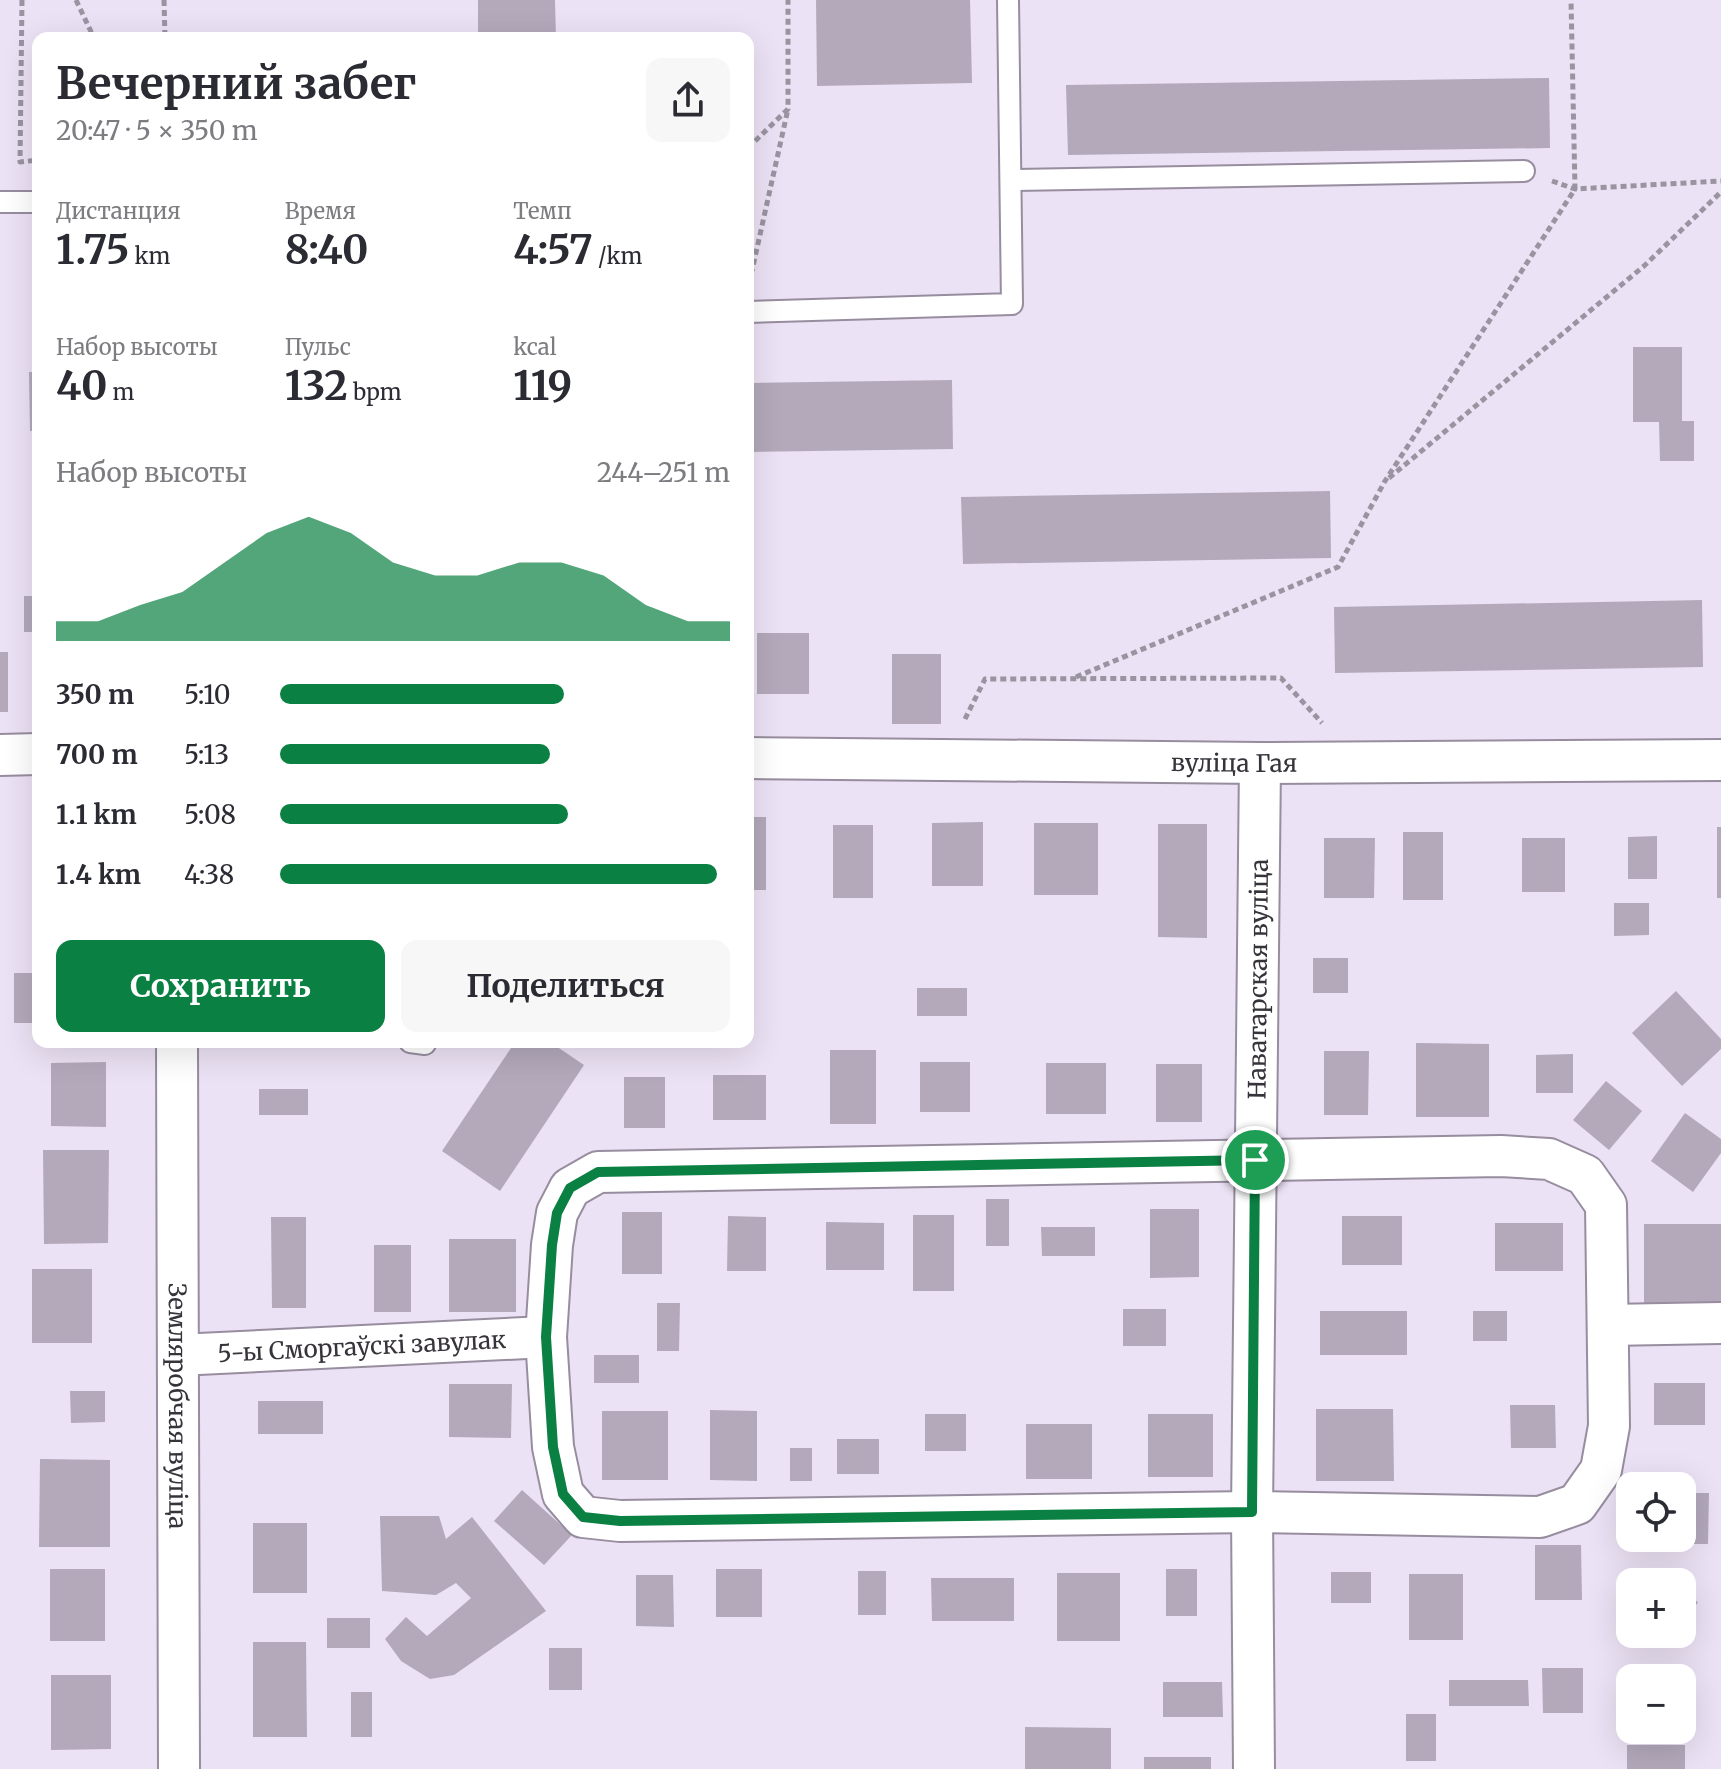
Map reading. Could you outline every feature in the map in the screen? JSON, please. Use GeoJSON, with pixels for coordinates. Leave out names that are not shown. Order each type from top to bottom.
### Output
{"type":"FeatureCollection","features":[{"type":"Feature","properties":{"kind":"street"},"geometry":{"type":"LineString","coordinates":[[0,755],[32,754]]}},
{"type":"Feature","properties":{"kind":"street","name":"вуліца Гая"},"geometry":{"type":"LineString","coordinates":[[754,758],[1260,763],[1721,760]]}},
{"type":"Feature","properties":{"kind":"street","name":"Наватарская вуліца"},"geometry":{"type":"LineString","coordinates":[[1254,1769],[1252,1512],[1260,763]]}},
{"type":"Feature","properties":{"kind":"street","name":"Земляробчая вуліца"},"geometry":{"type":"LineString","coordinates":[[177,1048],[179,1769]]}},
{"type":"Feature","properties":{"kind":"street"},"geometry":{"type":"LineString","coordinates":[[1501,1156],[1549,1159],[1585,1175],[1606,1205],[1609,1426],[1601,1470],[1577,1504],[1540,1517],[1252,1512],[620,1521],[583,1517],[563,1494],[553,1447],[546,1337],[552,1245],[557,1213],[570,1188],[598,1172],[1255,1160],[1501,1156]]}},
{"type":"Feature","properties":{"kind":"street"},"geometry":{"type":"LineString","coordinates":[[1608,1325],[1721,1323]]}},
{"type":"Feature","properties":{"kind":"street","name":"5-ы Сморгаўскі завулак"},"geometry":{"type":"LineString","coordinates":[[178,1355],[546,1337]]}},
{"type":"Feature","properties":{"kind":"lane"},"geometry":{"type":"LineString","coordinates":[[754,312],[1012,304],[1008,0]]}},
{"type":"Feature","properties":{"kind":"lane"},"geometry":{"type":"LineString","coordinates":[[1011,180],[1524,171]]}},
{"type":"Feature","properties":{"kind":"lane"},"geometry":{"type":"LineString","coordinates":[[0,202],[32,202]]}},
{"type":"Feature","properties":{"kind":"path"},"geometry":{"type":"LineString","coordinates":[[22,0],[20,162],[32,161]]}},
{"type":"Feature","properties":{"kind":"path"},"geometry":{"type":"LineString","coordinates":[[76,0],[91,32]]}},
{"type":"Feature","properties":{"kind":"path"},"geometry":{"type":"LineString","coordinates":[[164,0],[165,32]]}},
{"type":"Feature","properties":{"kind":"path"},"geometry":{"type":"LineString","coordinates":[[754,261],[788,109],[788,0]]}},
{"type":"Feature","properties":{"kind":"path"},"geometry":{"type":"LineString","coordinates":[[1071,679],[1338,567],[1385,481],[1575,189],[1571,0]]}},
{"type":"Feature","properties":{"kind":"path"},"geometry":{"type":"LineString","coordinates":[[754,142],[788,109]]}},
{"type":"Feature","properties":{"kind":"path"},"geometry":{"type":"LineString","coordinates":[[1524,171],[1575,189],[1721,181]]}},
{"type":"Feature","properties":{"kind":"path"},"geometry":{"type":"LineString","coordinates":[[1385,481],[1644,266],[1721,192]]}},
{"type":"Feature","properties":{"kind":"path"},"geometry":{"type":"LineString","coordinates":[[964,721],[985,679],[1281,678],[1327,728]]}},
{"type":"Feature","properties":{"kind":"building"},"geometry":{"type":"Polygon","coordinates":[[[478,0],[555,0],[556,32],[478,32],[478,0]]]}},
{"type":"Feature","properties":{"kind":"building"},"geometry":{"type":"Polygon","coordinates":[[[816,0],[970,0],[972,83],[817,86],[816,0]]]}},
{"type":"Feature","properties":{"kind":"building"},"geometry":{"type":"Polygon","coordinates":[[[1549,78],[1550,148],[1068,155],[1066,85],[1549,78]]]}},
{"type":"Feature","properties":{"kind":"building"},"geometry":{"type":"Polygon","coordinates":[[[1633,347],[1682,347],[1682,421],[1694,421],[1694,461],[1660,461],[1659,422],[1633,422],[1633,347]]]}},
{"type":"Feature","properties":{"kind":"building"},"geometry":{"type":"Polygon","coordinates":[[[29,372],[32,372],[32,431],[29,372]]]}},
{"type":"Feature","properties":{"kind":"building"},"geometry":{"type":"Polygon","coordinates":[[[952,380],[953,449],[754,452],[754,383],[952,380]]]}},
{"type":"Feature","properties":{"kind":"building"},"geometry":{"type":"Polygon","coordinates":[[[1330,491],[1331,558],[963,564],[961,497],[1330,491]]]}},
{"type":"Feature","properties":{"kind":"building"},"geometry":{"type":"Polygon","coordinates":[[[24,596],[32,596],[32,632],[24,632],[24,596]]]}},
{"type":"Feature","properties":{"kind":"building"},"geometry":{"type":"Polygon","coordinates":[[[1702,600],[1703,667],[1335,673],[1334,607],[1702,600]]]}},
{"type":"Feature","properties":{"kind":"building"},"geometry":{"type":"Polygon","coordinates":[[[757,633],[809,633],[809,694],[757,694],[757,633]]]}},
{"type":"Feature","properties":{"kind":"building"},"geometry":{"type":"Polygon","coordinates":[[[0,652],[8,652],[8,712],[0,712],[0,652]]]}},
{"type":"Feature","properties":{"kind":"building"},"geometry":{"type":"Polygon","coordinates":[[[892,654],[941,654],[941,724],[892,724],[892,654]]]}},
{"type":"Feature","properties":{"kind":"building"},"geometry":{"type":"Polygon","coordinates":[[[754,817],[766,817],[766,890],[754,890],[754,817]]]}},
{"type":"Feature","properties":{"kind":"building"},"geometry":{"type":"Polygon","coordinates":[[[983,822],[983,886],[932,886],[932,823],[983,822]]]}},
{"type":"Feature","properties":{"kind":"building"},"geometry":{"type":"Polygon","coordinates":[[[1034,823],[1098,823],[1098,895],[1034,895],[1034,823]]]}},
{"type":"Feature","properties":{"kind":"building"},"geometry":{"type":"Polygon","coordinates":[[[1158,824],[1207,824],[1207,938],[1158,937],[1158,824]]]}},
{"type":"Feature","properties":{"kind":"building"},"geometry":{"type":"Polygon","coordinates":[[[833,825],[873,825],[873,898],[833,898],[833,825]]]}},
{"type":"Feature","properties":{"kind":"building"},"geometry":{"type":"Polygon","coordinates":[[[1717,827],[1721,827],[1721,898],[1717,898],[1717,827]]]}},
{"type":"Feature","properties":{"kind":"building"},"geometry":{"type":"Polygon","coordinates":[[[1403,832],[1443,832],[1443,900],[1403,900],[1403,832]]]}},
{"type":"Feature","properties":{"kind":"building"},"geometry":{"type":"Polygon","coordinates":[[[1657,836],[1657,879],[1628,879],[1628,837],[1657,836]]]}},
{"type":"Feature","properties":{"kind":"building"},"geometry":{"type":"Polygon","coordinates":[[[1324,838],[1375,838],[1374,898],[1324,898],[1324,838]]]}},
{"type":"Feature","properties":{"kind":"building"},"geometry":{"type":"Polygon","coordinates":[[[1522,838],[1565,838],[1565,892],[1522,892],[1522,838]]]}},
{"type":"Feature","properties":{"kind":"building"},"geometry":{"type":"Polygon","coordinates":[[[1614,903],[1649,903],[1649,935],[1614,936],[1614,903]]]}},
{"type":"Feature","properties":{"kind":"building"},"geometry":{"type":"Polygon","coordinates":[[[1313,958],[1348,958],[1348,993],[1313,993],[1313,958]]]}},
{"type":"Feature","properties":{"kind":"building"},"geometry":{"type":"Polygon","coordinates":[[[14,973],[32,973],[32,1023],[14,1023],[14,973]]]}},
{"type":"Feature","properties":{"kind":"building"},"geometry":{"type":"Polygon","coordinates":[[[917,988],[967,988],[967,1016],[917,1016],[917,988]]]}},
{"type":"Feature","properties":{"kind":"building"},"geometry":{"type":"Polygon","coordinates":[[[1676,991],[1721,1039],[1721,1049],[1682,1086],[1632,1033],[1676,991]]]}},
{"type":"Feature","properties":{"kind":"building"},"geometry":{"type":"Polygon","coordinates":[[[1416,1043],[1489,1044],[1489,1117],[1416,1117],[1416,1043]]]}},
{"type":"Feature","properties":{"kind":"building"},"geometry":{"type":"Polygon","coordinates":[[[511,1048],[559,1048],[584,1065],[500,1191],[442,1151],[511,1048]]]}},
{"type":"Feature","properties":{"kind":"building"},"geometry":{"type":"Polygon","coordinates":[[[830,1050],[876,1050],[876,1124],[830,1124],[830,1050]]]}},
{"type":"Feature","properties":{"kind":"building"},"geometry":{"type":"Polygon","coordinates":[[[1324,1051],[1369,1051],[1368,1115],[1324,1115],[1324,1051]]]}},
{"type":"Feature","properties":{"kind":"building"},"geometry":{"type":"Polygon","coordinates":[[[1573,1054],[1573,1093],[1536,1093],[1536,1055],[1573,1054]]]}},
{"type":"Feature","properties":{"kind":"building"},"geometry":{"type":"Polygon","coordinates":[[[106,1062],[106,1127],[51,1126],[51,1063],[106,1062]]]}},
{"type":"Feature","properties":{"kind":"building"},"geometry":{"type":"Polygon","coordinates":[[[920,1062],[970,1062],[970,1112],[920,1112],[920,1062]]]}},
{"type":"Feature","properties":{"kind":"building"},"geometry":{"type":"Polygon","coordinates":[[[1046,1063],[1106,1063],[1106,1114],[1046,1114],[1046,1063]]]}},
{"type":"Feature","properties":{"kind":"building"},"geometry":{"type":"Polygon","coordinates":[[[1156,1064],[1202,1064],[1202,1122],[1156,1122],[1156,1064]]]}},
{"type":"Feature","properties":{"kind":"building"},"geometry":{"type":"Polygon","coordinates":[[[713,1075],[766,1075],[766,1120],[713,1120],[713,1075]]]}},
{"type":"Feature","properties":{"kind":"building"},"geometry":{"type":"Polygon","coordinates":[[[624,1077],[665,1077],[665,1128],[624,1128],[624,1077]]]}},
{"type":"Feature","properties":{"kind":"building"},"geometry":{"type":"Polygon","coordinates":[[[1606,1081],[1642,1111],[1609,1150],[1573,1120],[1606,1081]]]}},
{"type":"Feature","properties":{"kind":"building"},"geometry":{"type":"Polygon","coordinates":[[[259,1089],[308,1089],[308,1115],[259,1115],[259,1089]]]}},
{"type":"Feature","properties":{"kind":"building"},"geometry":{"type":"Polygon","coordinates":[[[1685,1113],[1721,1139],[1721,1153],[1693,1192],[1651,1161],[1685,1113]]]}},
{"type":"Feature","properties":{"kind":"building"},"geometry":{"type":"Polygon","coordinates":[[[43,1150],[109,1150],[108,1243],[44,1244],[43,1150]]]}},
{"type":"Feature","properties":{"kind":"building"},"geometry":{"type":"Polygon","coordinates":[[[986,1199],[1009,1199],[1009,1246],[986,1246],[986,1199]]]}},
{"type":"Feature","properties":{"kind":"building"},"geometry":{"type":"Polygon","coordinates":[[[1150,1209],[1199,1209],[1199,1277],[1150,1278],[1150,1209]]]}},
{"type":"Feature","properties":{"kind":"building"},"geometry":{"type":"Polygon","coordinates":[[[622,1212],[662,1212],[662,1274],[622,1274],[622,1212]]]}},
{"type":"Feature","properties":{"kind":"building"},"geometry":{"type":"Polygon","coordinates":[[[913,1215],[954,1215],[954,1291],[913,1291],[913,1215]]]}},
{"type":"Feature","properties":{"kind":"building"},"geometry":{"type":"Polygon","coordinates":[[[728,1216],[766,1217],[766,1271],[727,1271],[728,1216]]]}},
{"type":"Feature","properties":{"kind":"building"},"geometry":{"type":"Polygon","coordinates":[[[1342,1216],[1402,1216],[1402,1265],[1342,1265],[1342,1216]]]}},
{"type":"Feature","properties":{"kind":"building"},"geometry":{"type":"Polygon","coordinates":[[[271,1217],[306,1217],[306,1308],[272,1308],[271,1217]]]}},
{"type":"Feature","properties":{"kind":"building"},"geometry":{"type":"Polygon","coordinates":[[[826,1222],[884,1223],[884,1270],[826,1270],[826,1222]]]}},
{"type":"Feature","properties":{"kind":"building"},"geometry":{"type":"Polygon","coordinates":[[[1495,1223],[1563,1223],[1563,1271],[1495,1271],[1495,1223]]]}},
{"type":"Feature","properties":{"kind":"building"},"geometry":{"type":"Polygon","coordinates":[[[1644,1224],[1721,1224],[1721,1304],[1644,1304],[1644,1224]]]}},
{"type":"Feature","properties":{"kind":"building"},"geometry":{"type":"Polygon","coordinates":[[[1041,1227],[1095,1227],[1095,1256],[1042,1256],[1041,1227]]]}},
{"type":"Feature","properties":{"kind":"building"},"geometry":{"type":"Polygon","coordinates":[[[449,1239],[516,1239],[516,1312],[449,1312],[449,1239]]]}},
{"type":"Feature","properties":{"kind":"building"},"geometry":{"type":"Polygon","coordinates":[[[374,1245],[411,1245],[411,1312],[374,1312],[374,1245]]]}},
{"type":"Feature","properties":{"kind":"building"},"geometry":{"type":"Polygon","coordinates":[[[32,1269],[92,1269],[92,1343],[32,1343],[32,1269]]]}},
{"type":"Feature","properties":{"kind":"building"},"geometry":{"type":"Polygon","coordinates":[[[657,1303],[680,1303],[679,1351],[657,1351],[657,1303]]]}},
{"type":"Feature","properties":{"kind":"building"},"geometry":{"type":"Polygon","coordinates":[[[1123,1309],[1166,1309],[1166,1346],[1123,1346],[1123,1309]]]}},
{"type":"Feature","properties":{"kind":"building"},"geometry":{"type":"Polygon","coordinates":[[[1320,1311],[1407,1311],[1407,1355],[1320,1355],[1320,1311]]]}},
{"type":"Feature","properties":{"kind":"building"},"geometry":{"type":"Polygon","coordinates":[[[1473,1311],[1507,1311],[1507,1341],[1473,1341],[1473,1311]]]}},
{"type":"Feature","properties":{"kind":"building"},"geometry":{"type":"Polygon","coordinates":[[[594,1355],[639,1355],[639,1383],[594,1383],[594,1355]]]}},
{"type":"Feature","properties":{"kind":"building"},"geometry":{"type":"Polygon","coordinates":[[[1654,1383],[1705,1383],[1705,1425],[1654,1425],[1654,1383]]]}},
{"type":"Feature","properties":{"kind":"building"},"geometry":{"type":"Polygon","coordinates":[[[449,1384],[512,1384],[511,1438],[449,1437],[449,1384]]]}},
{"type":"Feature","properties":{"kind":"building"},"geometry":{"type":"Polygon","coordinates":[[[70,1391],[105,1391],[105,1422],[71,1423],[70,1391]]]}},
{"type":"Feature","properties":{"kind":"building"},"geometry":{"type":"Polygon","coordinates":[[[258,1401],[323,1401],[323,1434],[258,1434],[258,1401]]]}},
{"type":"Feature","properties":{"kind":"building"},"geometry":{"type":"Polygon","coordinates":[[[1510,1405],[1555,1405],[1556,1448],[1511,1448],[1510,1405]]]}},
{"type":"Feature","properties":{"kind":"building"},"geometry":{"type":"Polygon","coordinates":[[[1316,1409],[1393,1409],[1394,1481],[1316,1481],[1316,1409]]]}},
{"type":"Feature","properties":{"kind":"building"},"geometry":{"type":"Polygon","coordinates":[[[710,1410],[757,1411],[757,1481],[710,1480],[710,1410]]]}},
{"type":"Feature","properties":{"kind":"building"},"geometry":{"type":"Polygon","coordinates":[[[602,1411],[668,1411],[668,1480],[602,1480],[602,1411]]]}},
{"type":"Feature","properties":{"kind":"building"},"geometry":{"type":"Polygon","coordinates":[[[925,1414],[966,1414],[966,1451],[925,1451],[925,1414]]]}},
{"type":"Feature","properties":{"kind":"building"},"geometry":{"type":"Polygon","coordinates":[[[1148,1414],[1213,1414],[1213,1477],[1148,1477],[1148,1414]]]}},
{"type":"Feature","properties":{"kind":"building"},"geometry":{"type":"Polygon","coordinates":[[[1026,1424],[1092,1424],[1092,1479],[1026,1479],[1026,1424]]]}},
{"type":"Feature","properties":{"kind":"building"},"geometry":{"type":"Polygon","coordinates":[[[837,1439],[879,1439],[879,1474],[837,1474],[837,1439]]]}},
{"type":"Feature","properties":{"kind":"building"},"geometry":{"type":"Polygon","coordinates":[[[790,1448],[812,1448],[812,1481],[790,1481],[790,1448]]]}},
{"type":"Feature","properties":{"kind":"building"},"geometry":{"type":"Polygon","coordinates":[[[40,1459],[110,1460],[110,1547],[39,1547],[40,1459]]]}},
{"type":"Feature","properties":{"kind":"building"},"geometry":{"type":"Polygon","coordinates":[[[522,1490],[572,1535],[544,1565],[494,1521],[522,1490]]]}},
{"type":"Feature","properties":{"kind":"building"},"geometry":{"type":"Polygon","coordinates":[[[1696,1493],[1709,1493],[1708,1544],[1696,1544],[1696,1493]]]}},
{"type":"Feature","properties":{"kind":"building"},"geometry":{"type":"Polygon","coordinates":[[[380,1516],[439,1516],[446,1539],[472,1517],[546,1611],[454,1675],[430,1679],[401,1661],[385,1639],[406,1617],[427,1636],[471,1598],[456,1583],[436,1595],[382,1591],[380,1516]]]}},
{"type":"Feature","properties":{"kind":"building"},"geometry":{"type":"Polygon","coordinates":[[[253,1523],[307,1523],[307,1593],[253,1593],[253,1523]]]}},
{"type":"Feature","properties":{"kind":"building"},"geometry":{"type":"Polygon","coordinates":[[[1535,1545],[1581,1545],[1582,1600],[1535,1600],[1535,1545]]]}},
{"type":"Feature","properties":{"kind":"building"},"geometry":{"type":"Polygon","coordinates":[[[50,1569],[105,1569],[105,1641],[50,1641],[50,1569]]]}},
{"type":"Feature","properties":{"kind":"building"},"geometry":{"type":"Polygon","coordinates":[[[716,1569],[762,1569],[762,1617],[716,1617],[716,1569]]]}},
{"type":"Feature","properties":{"kind":"building"},"geometry":{"type":"Polygon","coordinates":[[[1166,1569],[1197,1569],[1197,1616],[1166,1616],[1166,1569]]]}},
{"type":"Feature","properties":{"kind":"building"},"geometry":{"type":"Polygon","coordinates":[[[858,1571],[886,1571],[886,1615],[858,1615],[858,1571]]]}},
{"type":"Feature","properties":{"kind":"building"},"geometry":{"type":"Polygon","coordinates":[[[1331,1572],[1371,1572],[1371,1603],[1331,1603],[1331,1572]]]}},
{"type":"Feature","properties":{"kind":"building"},"geometry":{"type":"Polygon","coordinates":[[[1057,1573],[1120,1573],[1120,1641],[1057,1641],[1057,1573]]]}},
{"type":"Feature","properties":{"kind":"building"},"geometry":{"type":"Polygon","coordinates":[[[1409,1574],[1463,1574],[1463,1640],[1409,1640],[1409,1574]]]}},
{"type":"Feature","properties":{"kind":"building"},"geometry":{"type":"Polygon","coordinates":[[[636,1575],[673,1575],[674,1627],[636,1626],[636,1575]]]}},
{"type":"Feature","properties":{"kind":"building"},"geometry":{"type":"Polygon","coordinates":[[[931,1578],[1014,1578],[1014,1621],[932,1621],[931,1578]]]}},
{"type":"Feature","properties":{"kind":"building"},"geometry":{"type":"Polygon","coordinates":[[[327,1618],[370,1618],[370,1648],[327,1648],[327,1618]]]}},
{"type":"Feature","properties":{"kind":"building"},"geometry":{"type":"Polygon","coordinates":[[[253,1642],[306,1642],[307,1737],[253,1737],[253,1642]]]}},
{"type":"Feature","properties":{"kind":"building"},"geometry":{"type":"Polygon","coordinates":[[[549,1648],[582,1648],[582,1690],[549,1690],[549,1648]]]}},
{"type":"Feature","properties":{"kind":"building"},"geometry":{"type":"Polygon","coordinates":[[[1542,1668],[1583,1668],[1583,1713],[1543,1713],[1542,1668]]]}},
{"type":"Feature","properties":{"kind":"building"},"geometry":{"type":"Polygon","coordinates":[[[51,1675],[111,1675],[111,1749],[51,1750],[51,1675]]]}},
{"type":"Feature","properties":{"kind":"building"},"geometry":{"type":"Polygon","coordinates":[[[1449,1680],[1528,1680],[1529,1706],[1449,1706],[1449,1680]]]}},
{"type":"Feature","properties":{"kind":"building"},"geometry":{"type":"Polygon","coordinates":[[[1163,1682],[1222,1682],[1223,1717],[1163,1717],[1163,1682]]]}},
{"type":"Feature","properties":{"kind":"building"},"geometry":{"type":"Polygon","coordinates":[[[351,1692],[372,1692],[372,1737],[351,1737],[351,1692]]]}},
{"type":"Feature","properties":{"kind":"building"},"geometry":{"type":"Polygon","coordinates":[[[1406,1714],[1436,1714],[1436,1761],[1406,1761],[1406,1714]]]}},
{"type":"Feature","properties":{"kind":"building"},"geometry":{"type":"Polygon","coordinates":[[[1025,1727],[1111,1728],[1111,1769],[1025,1769],[1025,1727]]]}},
{"type":"Feature","properties":{"kind":"building"},"geometry":{"type":"Polygon","coordinates":[[[1627,1745],[1685,1745],[1685,1769],[1627,1769],[1627,1745]]]}},
{"type":"Feature","properties":{"kind":"building"},"geometry":{"type":"Polygon","coordinates":[[[1144,1757],[1211,1757],[1211,1769],[1144,1769],[1144,1757]]]}},
{"type":"Feature","properties":{"kind":"route"},"geometry":{"type":"LineString","coordinates":[[1255,1160],[1252,1512],[620,1521],[583,1517],[563,1494],[553,1447],[546,1337],[552,1245],[557,1213],[570,1188],[598,1172],[1255,1160]]}}]}
